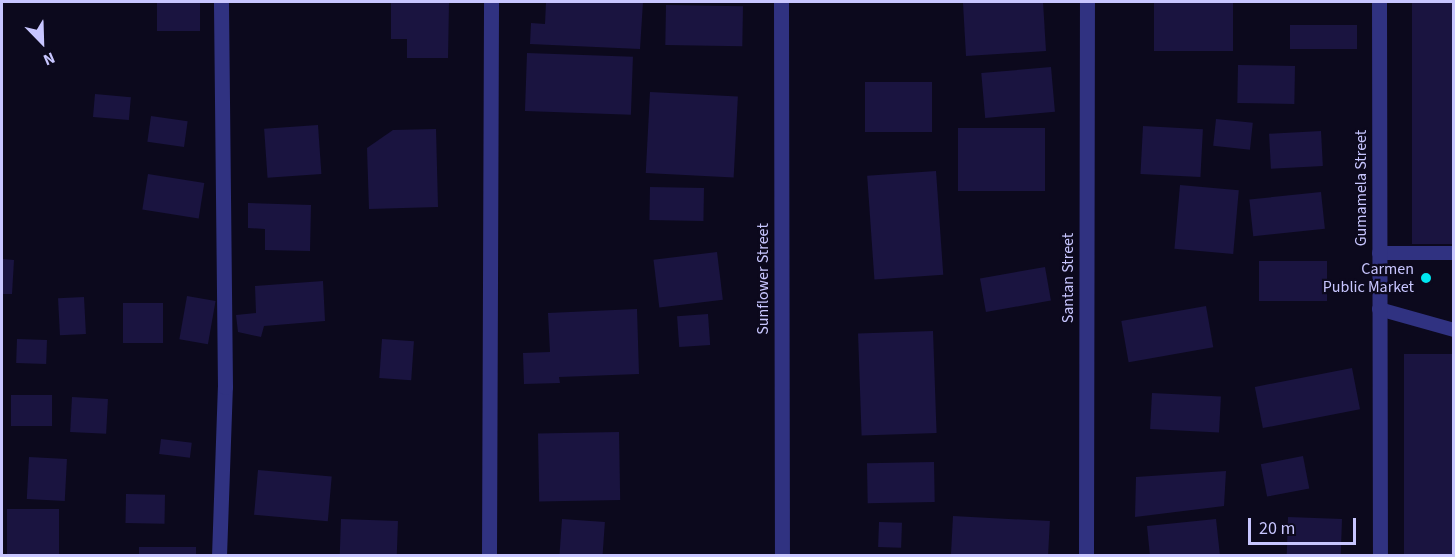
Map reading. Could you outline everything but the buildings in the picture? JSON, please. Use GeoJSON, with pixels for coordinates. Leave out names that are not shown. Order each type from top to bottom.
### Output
{"type":"FeatureCollection","features":[{"type":"Feature","properties":{"kind":"street"},"geometry":{"type":"LineString","coordinates":[[219,555],[225,387],[221,2]]}},
{"type":"Feature","properties":{"kind":"street"},"geometry":{"type":"LineString","coordinates":[[489,555],[491,2]]}},
{"type":"Feature","properties":{"kind":"street","name":"Sunflower Street"},"geometry":{"type":"LineString","coordinates":[[781,2],[782,555]]}},
{"type":"Feature","properties":{"kind":"street","name":"Santan Street"},"geometry":{"type":"LineString","coordinates":[[1086,555],[1087,2]]}},
{"type":"Feature","properties":{"kind":"street","name":"Gumamela Street"},"geometry":{"type":"LineString","coordinates":[[1379,2],[1380,555]]}},
{"type":"Feature","properties":{"kind":"lane"},"geometry":{"type":"LineString","coordinates":[[1378,253],[1454,253]]}},
{"type":"Feature","properties":{"kind":"lane"},"geometry":{"type":"LineString","coordinates":[[1379,309],[1454,330]]}},
{"type":"Feature","properties":{"kind":"place","name":"Carmen Public Market"},"geometry":{"type":"Point","coordinates":[1426,278]}}]}
